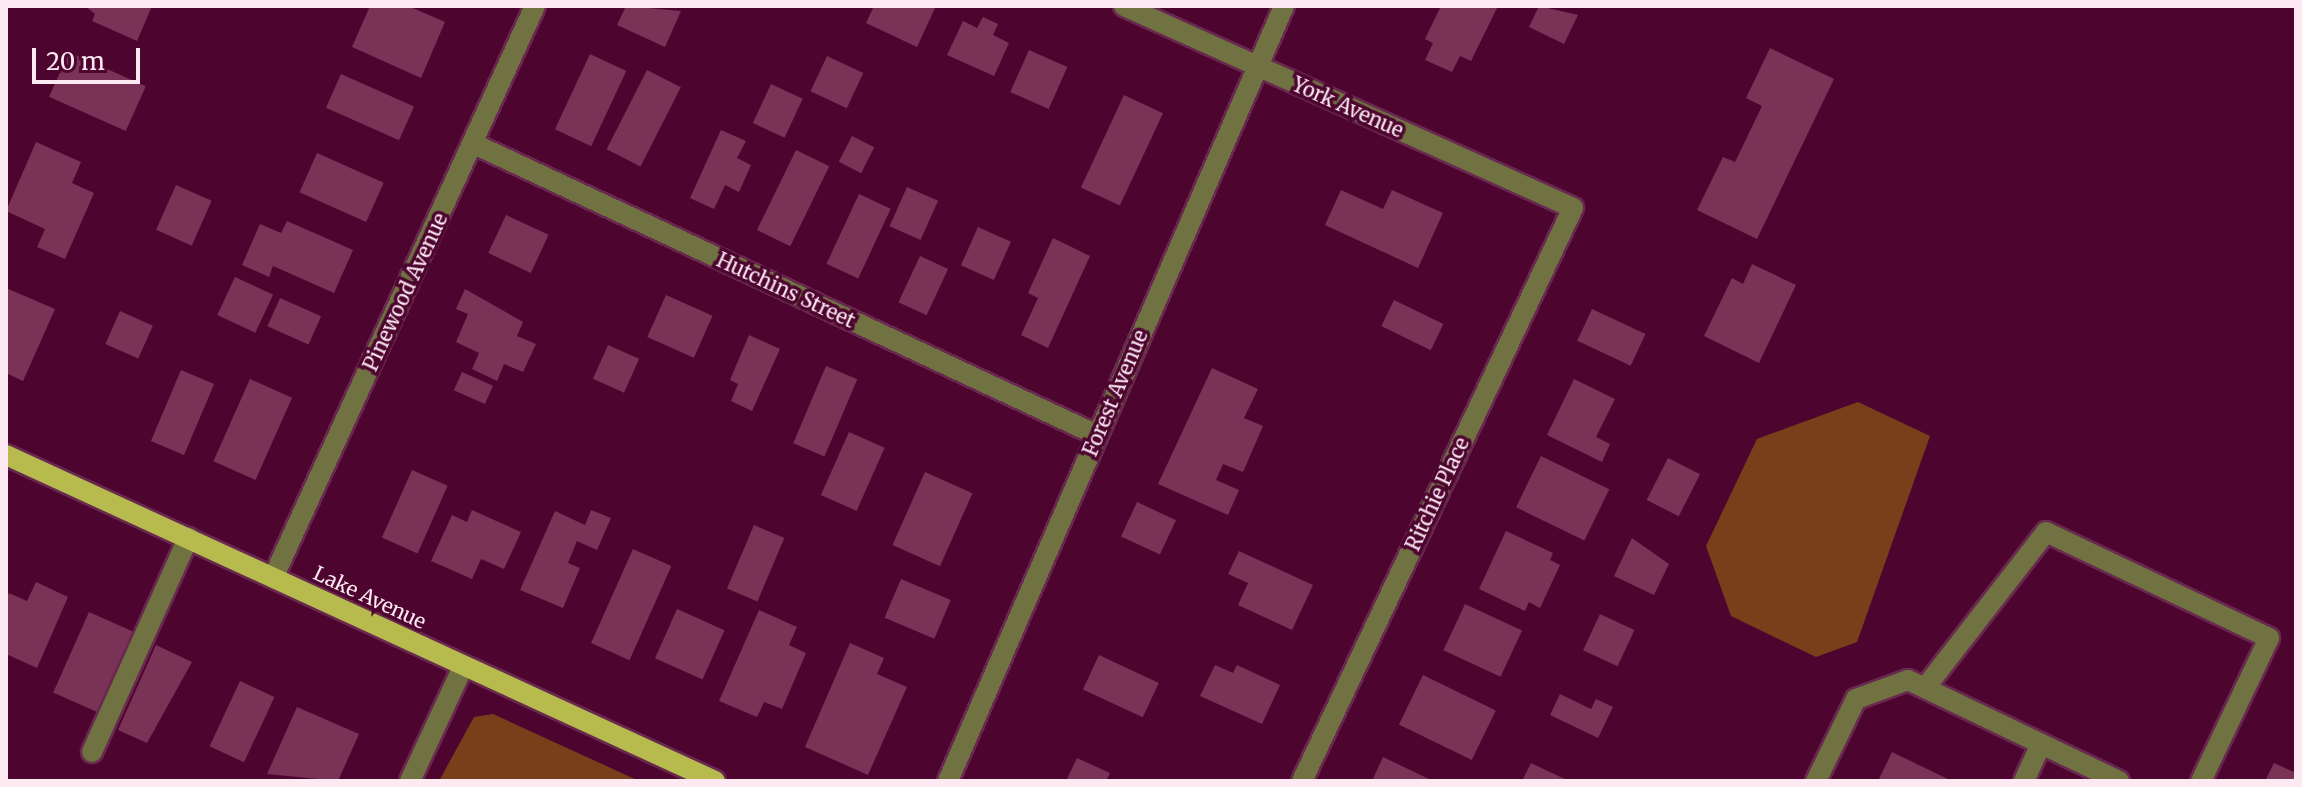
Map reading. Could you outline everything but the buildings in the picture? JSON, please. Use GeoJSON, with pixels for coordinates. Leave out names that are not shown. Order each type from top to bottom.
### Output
{"type":"FeatureCollection","features":[{"type":"Feature","properties":{"kind":"main road","name":"Lake Avenue"},"geometry":{"type":"LineString","coordinates":[[6,455],[715,781]]}},
{"type":"Feature","properties":{"kind":"street","name":"Pinewood Avenue"},"geometry":{"type":"LineString","coordinates":[[273,578],[535,6]]}},
{"type":"Feature","properties":{"kind":"street","name":"York Avenue"},"geometry":{"type":"LineString","coordinates":[[1124,6],[1573,208]]}},
{"type":"Feature","properties":{"kind":"street","name":"Forest Avenue"},"geometry":{"type":"LineString","coordinates":[[948,781],[1284,6]]}},
{"type":"Feature","properties":{"kind":"street","name":"Hutchins Street"},"geometry":{"type":"LineString","coordinates":[[474,144],[1097,435]]}},
{"type":"Feature","properties":{"kind":"street","name":"Ritchie Place"},"geometry":{"type":"LineString","coordinates":[[1302,781],[1573,208]]}},
{"type":"Feature","properties":{"kind":"street"},"geometry":{"type":"LineString","coordinates":[[1816,781],[1856,699],[1917,684],[2046,532],[2269,638],[2201,781]]}},
{"type":"Feature","properties":{"kind":"street"},"geometry":{"type":"LineString","coordinates":[[92,752],[188,538]]}},
{"type":"Feature","properties":{"kind":"street"},"geometry":{"type":"LineString","coordinates":[[410,781],[463,667]]}},
{"type":"Feature","properties":{"kind":"street"},"geometry":{"type":"LineString","coordinates":[[1917,684],[2119,781]]}},
{"type":"Feature","properties":{"kind":"street"},"geometry":{"type":"LineString","coordinates":[[2024,781],[2041,744]]}},
{"type":"Feature","properties":{"kind":"shaded area"},"geometry":{"type":"Polygon","coordinates":[[[1858,402],[1930,436],[1857,642],[1816,657],[1731,616],[1706,546],[1757,439],[1858,402]]]}},
{"type":"Feature","properties":{"kind":"shaded area"},"geometry":{"type":"Polygon","coordinates":[[[493,714],[639,781],[439,781],[474,717],[493,714]]]}}]}
